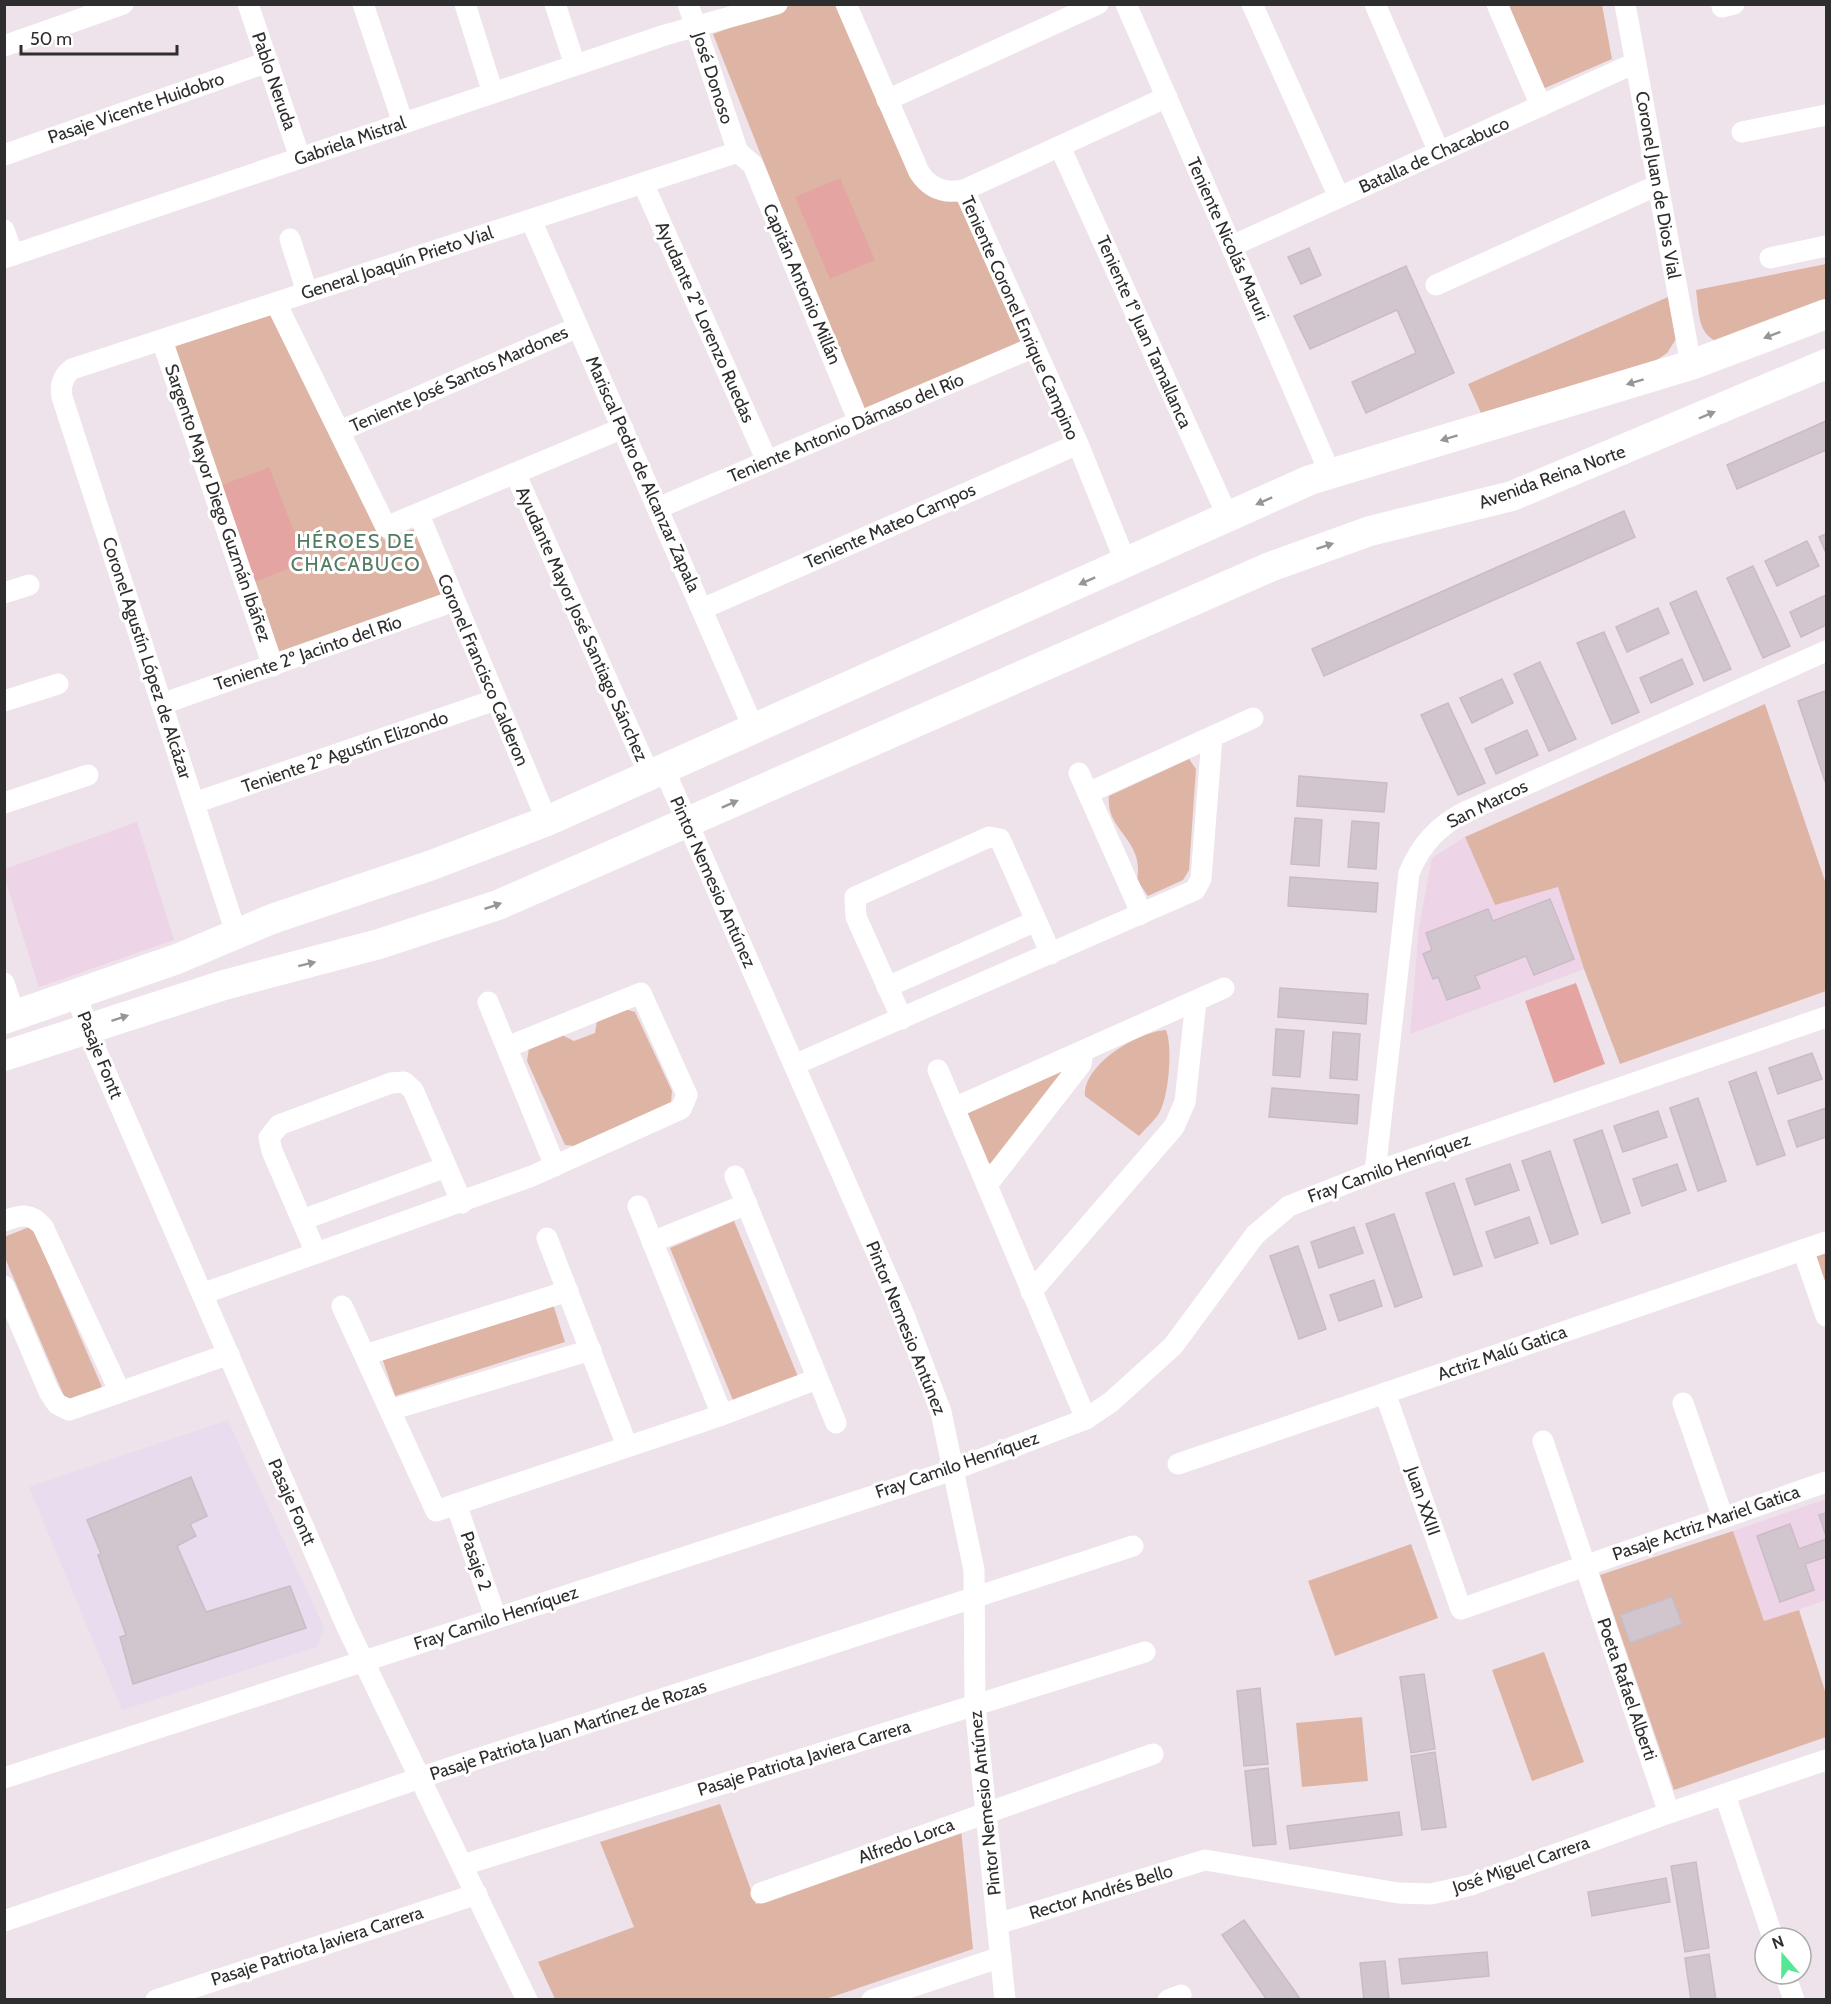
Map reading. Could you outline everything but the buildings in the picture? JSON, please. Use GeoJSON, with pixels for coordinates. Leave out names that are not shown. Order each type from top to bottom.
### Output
{"type":"FeatureCollection","features":[{"type":"Feature","properties":{"kind":"street"},"geometry":{"type":"LineString","coordinates":[[4,46],[123,4]]}},
{"type":"Feature","properties":{"kind":"street","name":"Pablo Neruda"},"geometry":{"type":"LineString","coordinates":[[248,4],[300,158]]}},
{"type":"Feature","properties":{"kind":"street"},"geometry":{"type":"LineString","coordinates":[[363,4],[403,123]]}},
{"type":"Feature","properties":{"kind":"street"},"geometry":{"type":"LineString","coordinates":[[465,4],[493,93]]}},
{"type":"Feature","properties":{"kind":"street"},"geometry":{"type":"LineString","coordinates":[[555,4],[575,65]]}},
{"type":"Feature","properties":{"kind":"street","name":"José Donoso"},"geometry":{"type":"LineString","coordinates":[[688,4],[738,152]]}},
{"type":"Feature","properties":{"kind":"street","name":"Gabriela Mistral"},"geometry":{"type":"LineString","coordinates":[[9,257],[575,65],[696,26],[777,4]]}},
{"type":"Feature","properties":{"kind":"street","name":"Teniente Coronel Enrique Campino"},"geometry":{"type":"LineString","coordinates":[[846,4],[924,180],[946,192],[964,190],[1077,444],[1126,563]]}},
{"type":"Feature","properties":{"kind":"street"},"geometry":{"type":"LineString","coordinates":[[887,100],[1098,4]]}},
{"type":"Feature","properties":{"kind":"street","name":"Teniente Nicolás Maruri"},"geometry":{"type":"LineString","coordinates":[[1126,4],[1330,473]]}},
{"type":"Feature","properties":{"kind":"street"},"geometry":{"type":"LineString","coordinates":[[1252,4],[1339,197]]}},
{"type":"Feature","properties":{"kind":"street"},"geometry":{"type":"LineString","coordinates":[[1375,4],[1439,152]]}},
{"type":"Feature","properties":{"kind":"street"},"geometry":{"type":"LineString","coordinates":[[1497,4],[1541,106]]}},
{"type":"Feature","properties":{"kind":"street","name":"Coronel Juan de Dios Vial"},"geometry":{"type":"LineString","coordinates":[[1625,4],[1692,365]]}},
{"type":"Feature","properties":{"kind":"street","name":"Pasaje Vicente Huidobro"},"geometry":{"type":"LineString","coordinates":[[4,155],[268,62]]}},
{"type":"Feature","properties":{"kind":"street","name":"Batalla de Chacabuco"},"geometry":{"type":"LineString","coordinates":[[1232,246],[1635,63]]}},
{"type":"Feature","properties":{"kind":"street"},"geometry":{"type":"LineString","coordinates":[[964,190],[1167,97]]}},
{"type":"Feature","properties":{"kind":"street"},"geometry":{"type":"LineString","coordinates":[[1742,132],[1827,116]]}},
{"type":"Feature","properties":{"kind":"street","name":"Teniente 1º Juan Tamallanca"},"geometry":{"type":"LineString","coordinates":[[1060,147],[1228,517]]}},
{"type":"Feature","properties":{"kind":"street","name":"General Joaquín Prieto Vial"},"geometry":{"type":"LineString","coordinates":[[62,382],[72,369],[738,152]]}},
{"type":"Feature","properties":{"kind":"street","name":"Capitán Antonio Millán"},"geometry":{"type":"LineString","coordinates":[[738,152],[753,165],[859,422]]}},
{"type":"Feature","properties":{"kind":"street","name":"Ayudante 2º Lorenzo Ruedas"},"geometry":{"type":"LineString","coordinates":[[643,183],[767,461]]}},
{"type":"Feature","properties":{"kind":"street"},"geometry":{"type":"LineString","coordinates":[[1436,285],[1658,185]]}},
{"type":"Feature","properties":{"kind":"street","name":"Mariscal Pedro de Alcanzar Zapala"},"geometry":{"type":"LineString","coordinates":[[531,220],[754,729]]}},
{"type":"Feature","properties":{"kind":"street"},"geometry":{"type":"LineString","coordinates":[[4,230],[9,257]]}},
{"type":"Feature","properties":{"kind":"street"},"geometry":{"type":"LineString","coordinates":[[290,239],[307,292]]}},
{"type":"Feature","properties":{"kind":"street"},"geometry":{"type":"LineString","coordinates":[[1770,258],[1827,246]]}},
{"type":"Feature","properties":{"kind":"street"},"geometry":{"type":"LineString","coordinates":[[276,303],[386,527],[622,428]]}},
{"type":"Feature","properties":{"kind":"street"},"geometry":{"type":"LineString","coordinates":[[4,983],[10,1018],[177,959],[236,933],[322,901],[471,851],[547,821],[1330,473],[1692,365],[1827,314]]}},
{"type":"Feature","properties":{"kind":"street","name":"Teniente José Santos Mardones"},"geometry":{"type":"LineString","coordinates":[[340,431],[578,327]]}},
{"type":"Feature","properties":{"kind":"street","name":"Sargento Mayor Diego Guzmán Ibáñez"},"geometry":{"type":"LineString","coordinates":[[162,340],[273,666]]}},
{"type":"Feature","properties":{"kind":"street","name":"Teniente Antonio Dámaso del Río"},"geometry":{"type":"LineString","coordinates":[[658,508],[1034,347]]}},
{"type":"Feature","properties":{"kind":"street","name":"Avenida Reina Norte"},"geometry":{"type":"LineString","coordinates":[[4,1056],[224,985],[397,939],[498,905],[1270,567],[1370,531],[1512,496],[1827,364]]}},
{"type":"Feature","properties":{"kind":"street","name":"Coronel Agustín López de Alcázar"},"geometry":{"type":"LineString","coordinates":[[62,382],[62,397],[236,933]]}},
{"type":"Feature","properties":{"kind":"street","name":"Teniente Mateo Campos"},"geometry":{"type":"LineString","coordinates":[[702,609],[1077,444]]}},
{"type":"Feature","properties":{"kind":"street","name":"Ayudante Mayor José Santiago Sánchez"},"geometry":{"type":"LineString","coordinates":[[515,474],[656,771]]}},
{"type":"Feature","properties":{"kind":"street","name":"Coronel Francisco Calderon"},"geometry":{"type":"LineString","coordinates":[[418,515],[547,821]]}},
{"type":"Feature","properties":{"kind":"street"},"geometry":{"type":"LineString","coordinates":[[4,593],[30,585]]}},
{"type":"Feature","properties":{"kind":"street","name":"Teniente 2º Jacinto del Río"},"geometry":{"type":"LineString","coordinates":[[162,704],[454,601]]}},
{"type":"Feature","properties":{"kind":"street","name":"San Marcos"},"geometry":{"type":"LineString","coordinates":[[1375,1172],[1409,873],[1422,846],[1432,835],[1467,811],[1827,651]]}},
{"type":"Feature","properties":{"kind":"street"},"geometry":{"type":"LineString","coordinates":[[4,701],[58,684]]}},
{"type":"Feature","properties":{"kind":"street","name":"Teniente 2º Agustín Elizondo"},"geometry":{"type":"LineString","coordinates":[[194,803],[495,700]]}},
{"type":"Feature","properties":{"kind":"street"},"geometry":{"type":"LineString","coordinates":[[1088,793],[1253,718]]}},
{"type":"Feature","properties":{"kind":"street"},"geometry":{"type":"LineString","coordinates":[[794,1065],[1196,890],[1201,879],[1212,737]]}},
{"type":"Feature","properties":{"kind":"street","name":"Pintor Nemesio Antúnez"},"geometry":{"type":"LineString","coordinates":[[656,771],[687,823],[925,1366],[941,1412],[974,1570],[975,1705],[1005,2000]]}},
{"type":"Feature","properties":{"kind":"street"},"geometry":{"type":"LineString","coordinates":[[1079,773],[1139,908],[1139,915]]}},
{"type":"Feature","properties":{"kind":"street"},"geometry":{"type":"LineString","coordinates":[[4,803],[88,776]]}},
{"type":"Feature","properties":{"kind":"street"},"geometry":{"type":"LineString","coordinates":[[902,1019],[856,917],[855,897],[989,837],[1000,838],[1051,954]]}},
{"type":"Feature","properties":{"kind":"street"},"geometry":{"type":"LineString","coordinates":[[887,987],[1036,921]]}},
{"type":"Feature","properties":{"kind":"street"},"geometry":{"type":"LineString","coordinates":[[954,1108],[1224,988]]}},
{"type":"Feature","properties":{"kind":"street"},"geometry":{"type":"LineString","coordinates":[[202,1294],[462,1203],[555,1166],[681,1109],[687,1095],[641,993],[507,1047]]}},
{"type":"Feature","properties":{"kind":"street","name":"Pasaje Fontt"},"geometry":{"type":"LineString","coordinates":[[76,995],[87,1029],[363,1661],[526,1999]]}},
{"type":"Feature","properties":{"kind":"street"},"geometry":{"type":"LineString","coordinates":[[1031,1292],[1174,1127],[1185,1102],[1196,1001]]}},
{"type":"Feature","properties":{"kind":"street"},"geometry":{"type":"LineString","coordinates":[[488,1002],[555,1166]]}},
{"type":"Feature","properties":{"kind":"street","name":"Fray Camilo Henríquez"},"geometry":{"type":"LineString","coordinates":[[4,1779],[953,1470],[1086,1419],[1111,1402],[1173,1346],[1255,1236],[1271,1219],[1310,1195],[1827,1017]]}},
{"type":"Feature","properties":{"kind":"street"},"geometry":{"type":"LineString","coordinates":[[987,1185],[1081,1064],[1083,1051]]}},
{"type":"Feature","properties":{"kind":"street"},"geometry":{"type":"LineString","coordinates":[[938,1070],[1086,1419]]}},
{"type":"Feature","properties":{"kind":"street"},"geometry":{"type":"LineString","coordinates":[[316,1253],[272,1151],[269,1138],[279,1125],[391,1083],[404,1082],[413,1090],[462,1203]]}},
{"type":"Feature","properties":{"kind":"street"},"geometry":{"type":"LineString","coordinates":[[302,1220],[446,1167]]}},
{"type":"Feature","properties":{"kind":"street"},"geometry":{"type":"LineString","coordinates":[[735,1176],[836,1424]]}},
{"type":"Feature","properties":{"kind":"street"},"geometry":{"type":"LineString","coordinates":[[652,1242],[747,1204]]}},
{"type":"Feature","properties":{"kind":"street"},"geometry":{"type":"LineString","coordinates":[[638,1206],[722,1416]]}},
{"type":"Feature","properties":{"kind":"street"},"geometry":{"type":"LineString","coordinates":[[4,1221],[24,1214],[36,1218],[43,1227],[120,1392]]}},
{"type":"Feature","properties":{"kind":"street"},"geometry":{"type":"LineString","coordinates":[[548,1238],[627,1446]]}},
{"type":"Feature","properties":{"kind":"street","name":"Actriz Malú Gatica"},"geometry":{"type":"LineString","coordinates":[[1178,1464],[1827,1242]]}},
{"type":"Feature","properties":{"kind":"street"},"geometry":{"type":"LineString","coordinates":[[1803,1250],[1827,1316]]}},
{"type":"Feature","properties":{"kind":"street"},"geometry":{"type":"LineString","coordinates":[[4,1286],[49,1392],[57,1404],[69,1410],[228,1354]]}},
{"type":"Feature","properties":{"kind":"street"},"geometry":{"type":"LineString","coordinates":[[365,1355],[568,1291]]}},
{"type":"Feature","properties":{"kind":"street"},"geometry":{"type":"LineString","coordinates":[[342,1306],[436,1511],[722,1416],[817,1380]]}},
{"type":"Feature","properties":{"kind":"street"},"geometry":{"type":"LineString","coordinates":[[390,1410],[591,1350]]}},
{"type":"Feature","properties":{"kind":"street","name":"Juan XXIII"},"geometry":{"type":"LineString","coordinates":[[1385,1393],[1461,1609]]}},
{"type":"Feature","properties":{"kind":"street"},"geometry":{"type":"LineString","coordinates":[[1683,1403],[1723,1518]]}},
{"type":"Feature","properties":{"kind":"street"},"geometry":{"type":"LineString","coordinates":[[1543,1440],[1585,1565]]}},
{"type":"Feature","properties":{"kind":"street","name":"Pasaje Actriz Mariel Gatica"},"geometry":{"type":"LineString","coordinates":[[1461,1609],[1827,1482]]}},
{"type":"Feature","properties":{"kind":"street","name":"Pasaje 2"},"geometry":{"type":"LineString","coordinates":[[456,1504],[496,1618]]}},
{"type":"Feature","properties":{"kind":"street","name":"Pasaje Patriota Juan Martínez de Rozas"},"geometry":{"type":"LineString","coordinates":[[4,1921],[421,1778],[1133,1546]]}},
{"type":"Feature","properties":{"kind":"street","name":"Poeta Rafael Alberti"},"geometry":{"type":"LineString","coordinates":[[1585,1565],[1669,1813]]}},
{"type":"Feature","properties":{"kind":"street","name":"Pasaje Patriota Javiera Carrera"},"geometry":{"type":"LineString","coordinates":[[463,1865],[1145,1652]]}},
{"type":"Feature","properties":{"kind":"street","name":"Alfredo Lorca"},"geometry":{"type":"LineString","coordinates":[[761,1893],[1153,1754]]}},
{"type":"Feature","properties":{"kind":"street","name":"José Miguel Carrera"},"geometry":{"type":"LineString","coordinates":[[1205,1860],[1398,1893],[1431,1894],[1471,1885],[1669,1813],[1827,1760]]}},
{"type":"Feature","properties":{"kind":"street"},"geometry":{"type":"LineString","coordinates":[[1725,1795],[1769,1926]]}},
{"type":"Feature","properties":{"kind":"street","name":"Rector Andrés Bello"},"geometry":{"type":"LineString","coordinates":[[997,1924],[1205,1860]]}},
{"type":"Feature","properties":{"kind":"street","name":"Pasaje Patriota Javiera Carrera"},"geometry":{"type":"LineString","coordinates":[[156,2000],[477,1894]]}},
{"type":"Feature","properties":{"kind":"street"},"geometry":{"type":"LineString","coordinates":[[873,2000],[1001,1956]]}},
{"type":"Feature","properties":{"kind":"shaded area"},"geometry":{"type":"Polygon","coordinates":[[[792,5],[843,5],[916,175],[961,194],[1030,345],[863,413],[713,34],[792,5]]]}},
{"type":"Feature","properties":{"kind":"shaded area"},"geometry":{"type":"Polygon","coordinates":[[[1503,5],[1602,5],[1612,59],[1538,91],[1503,5]]]}},
{"type":"Feature","properties":{"kind":"shaded area"},"geometry":{"type":"Polygon","coordinates":[[[840,178],[875,260],[830,279],[795,197],[840,178]]]}},
{"type":"Feature","properties":{"kind":"shaded area"},"geometry":{"type":"Polygon","coordinates":[[[1826,264],[1826,301],[1720,342],[1712,339],[1703,329],[1696,290],[1826,264]]]}},
{"type":"Feature","properties":{"kind":"shaded area"},"geometry":{"type":"Polygon","coordinates":[[[1668,297],[1676,339],[1667,353],[1654,362],[1481,413],[1468,384],[1668,297]]]}},
{"type":"Feature","properties":{"kind":"shaded area"},"geometry":{"type":"Polygon","coordinates":[[[275,306],[384,540],[414,529],[444,602],[275,662],[166,341],[275,306]]]}},
{"type":"Feature","properties":{"kind":"shaded area"},"geometry":{"type":"Polygon","coordinates":[[[269,467],[306,562],[254,582],[217,487],[269,467]]]}},
{"type":"Feature","properties":{"kind":"shaded area"},"geometry":{"type":"Polygon","coordinates":[[[1765,704],[1826,884],[1826,991],[1620,1064],[1584,969],[1558,887],[1495,905],[1465,837],[1765,704]]]}},
{"type":"Feature","properties":{"kind":"shaded area"},"geometry":{"type":"Polygon","coordinates":[[[1189,759],[1196,769],[1189,870],[1183,880],[1148,896],[1137,880],[1138,866],[1135,854],[1113,818],[1109,808],[1109,796],[1189,759]]]}},
{"type":"Feature","properties":{"kind":"shaded area"},"geometry":{"type":"Polygon","coordinates":[[[137,822],[174,940],[39,987],[5,879],[5,869],[137,822]]]}},
{"type":"Feature","properties":{"kind":"shaded area"},"geometry":{"type":"Polygon","coordinates":[[[1465,837],[1495,905],[1558,887],[1584,969],[1410,1034],[1419,927],[1432,858],[1465,837]]]}},
{"type":"Feature","properties":{"kind":"shaded area"},"geometry":{"type":"Polygon","coordinates":[[[1576,983],[1605,1064],[1554,1083],[1525,1001],[1576,983]]]}},
{"type":"Feature","properties":{"kind":"shaded area"},"geometry":{"type":"Polygon","coordinates":[[[625,1009],[635,1012],[672,1091],[671,1103],[575,1146],[565,1145],[527,1061],[529,1048],[562,1035],[574,1041],[595,1033],[597,1021],[625,1009]]]}},
{"type":"Feature","properties":{"kind":"shaded area"},"geometry":{"type":"Polygon","coordinates":[[[1166,1030],[1169,1060],[1165,1098],[1158,1115],[1139,1136],[1085,1096],[1087,1084],[1093,1072],[1114,1052],[1141,1037],[1166,1030]]]}},
{"type":"Feature","properties":{"kind":"shaded area"},"geometry":{"type":"Polygon","coordinates":[[[1063,1070],[1066,1076],[995,1164],[987,1163],[964,1111],[1063,1070]]]}},
{"type":"Feature","properties":{"kind":"shaded area"},"geometry":{"type":"Polygon","coordinates":[[[734,1221],[799,1379],[735,1405],[670,1248],[734,1221]]]}},
{"type":"Feature","properties":{"kind":"shaded area"},"geometry":{"type":"Polygon","coordinates":[[[32,1226],[102,1387],[67,1403],[5,1258],[4,1237],[32,1226]]]}},
{"type":"Feature","properties":{"kind":"shaded area"},"geometry":{"type":"Polygon","coordinates":[[[1826,1251],[1826,1286],[1816,1255],[1826,1251]]]}},
{"type":"Feature","properties":{"kind":"shaded area"},"geometry":{"type":"Polygon","coordinates":[[[552,1301],[565,1342],[395,1396],[381,1355],[552,1301]]]}},
{"type":"Feature","properties":{"kind":"shaded area"},"geometry":{"type":"Polygon","coordinates":[[[228,1420],[324,1628],[317,1647],[122,1710],[29,1487],[228,1420]]]}},
{"type":"Feature","properties":{"kind":"shaded area"},"geometry":{"type":"Polygon","coordinates":[[[1826,1499],[1826,1600],[1764,1622],[1733,1531],[1826,1499]]]}},
{"type":"Feature","properties":{"kind":"shaded area"},"geometry":{"type":"Polygon","coordinates":[[[1733,1531],[1764,1621],[1799,1610],[1826,1694],[1826,1737],[1674,1790],[1600,1575],[1733,1531]]]}},
{"type":"Feature","properties":{"kind":"shaded area"},"geometry":{"type":"Polygon","coordinates":[[[1411,1544],[1438,1618],[1335,1656],[1308,1581],[1411,1544]]]}},
{"type":"Feature","properties":{"kind":"shaded area"},"geometry":{"type":"Polygon","coordinates":[[[1544,1652],[1584,1762],[1532,1781],[1492,1670],[1544,1652]]]}},
{"type":"Feature","properties":{"kind":"shaded area"},"geometry":{"type":"Polygon","coordinates":[[[1362,1717],[1368,1781],[1302,1787],[1296,1723],[1362,1717]]]}},
{"type":"Feature","properties":{"kind":"shaded area"},"geometry":{"type":"Polygon","coordinates":[[[720,1804],[756,1904],[961,1829],[973,1949],[826,1999],[555,1999],[538,1962],[634,1927],[600,1842],[720,1804]]]}},
{"type":"Feature","properties":{"kind":"district","name":"HÉROES DE CHACABUCO"},"geometry":{"type":"Point","coordinates":[356,552]}}]}
